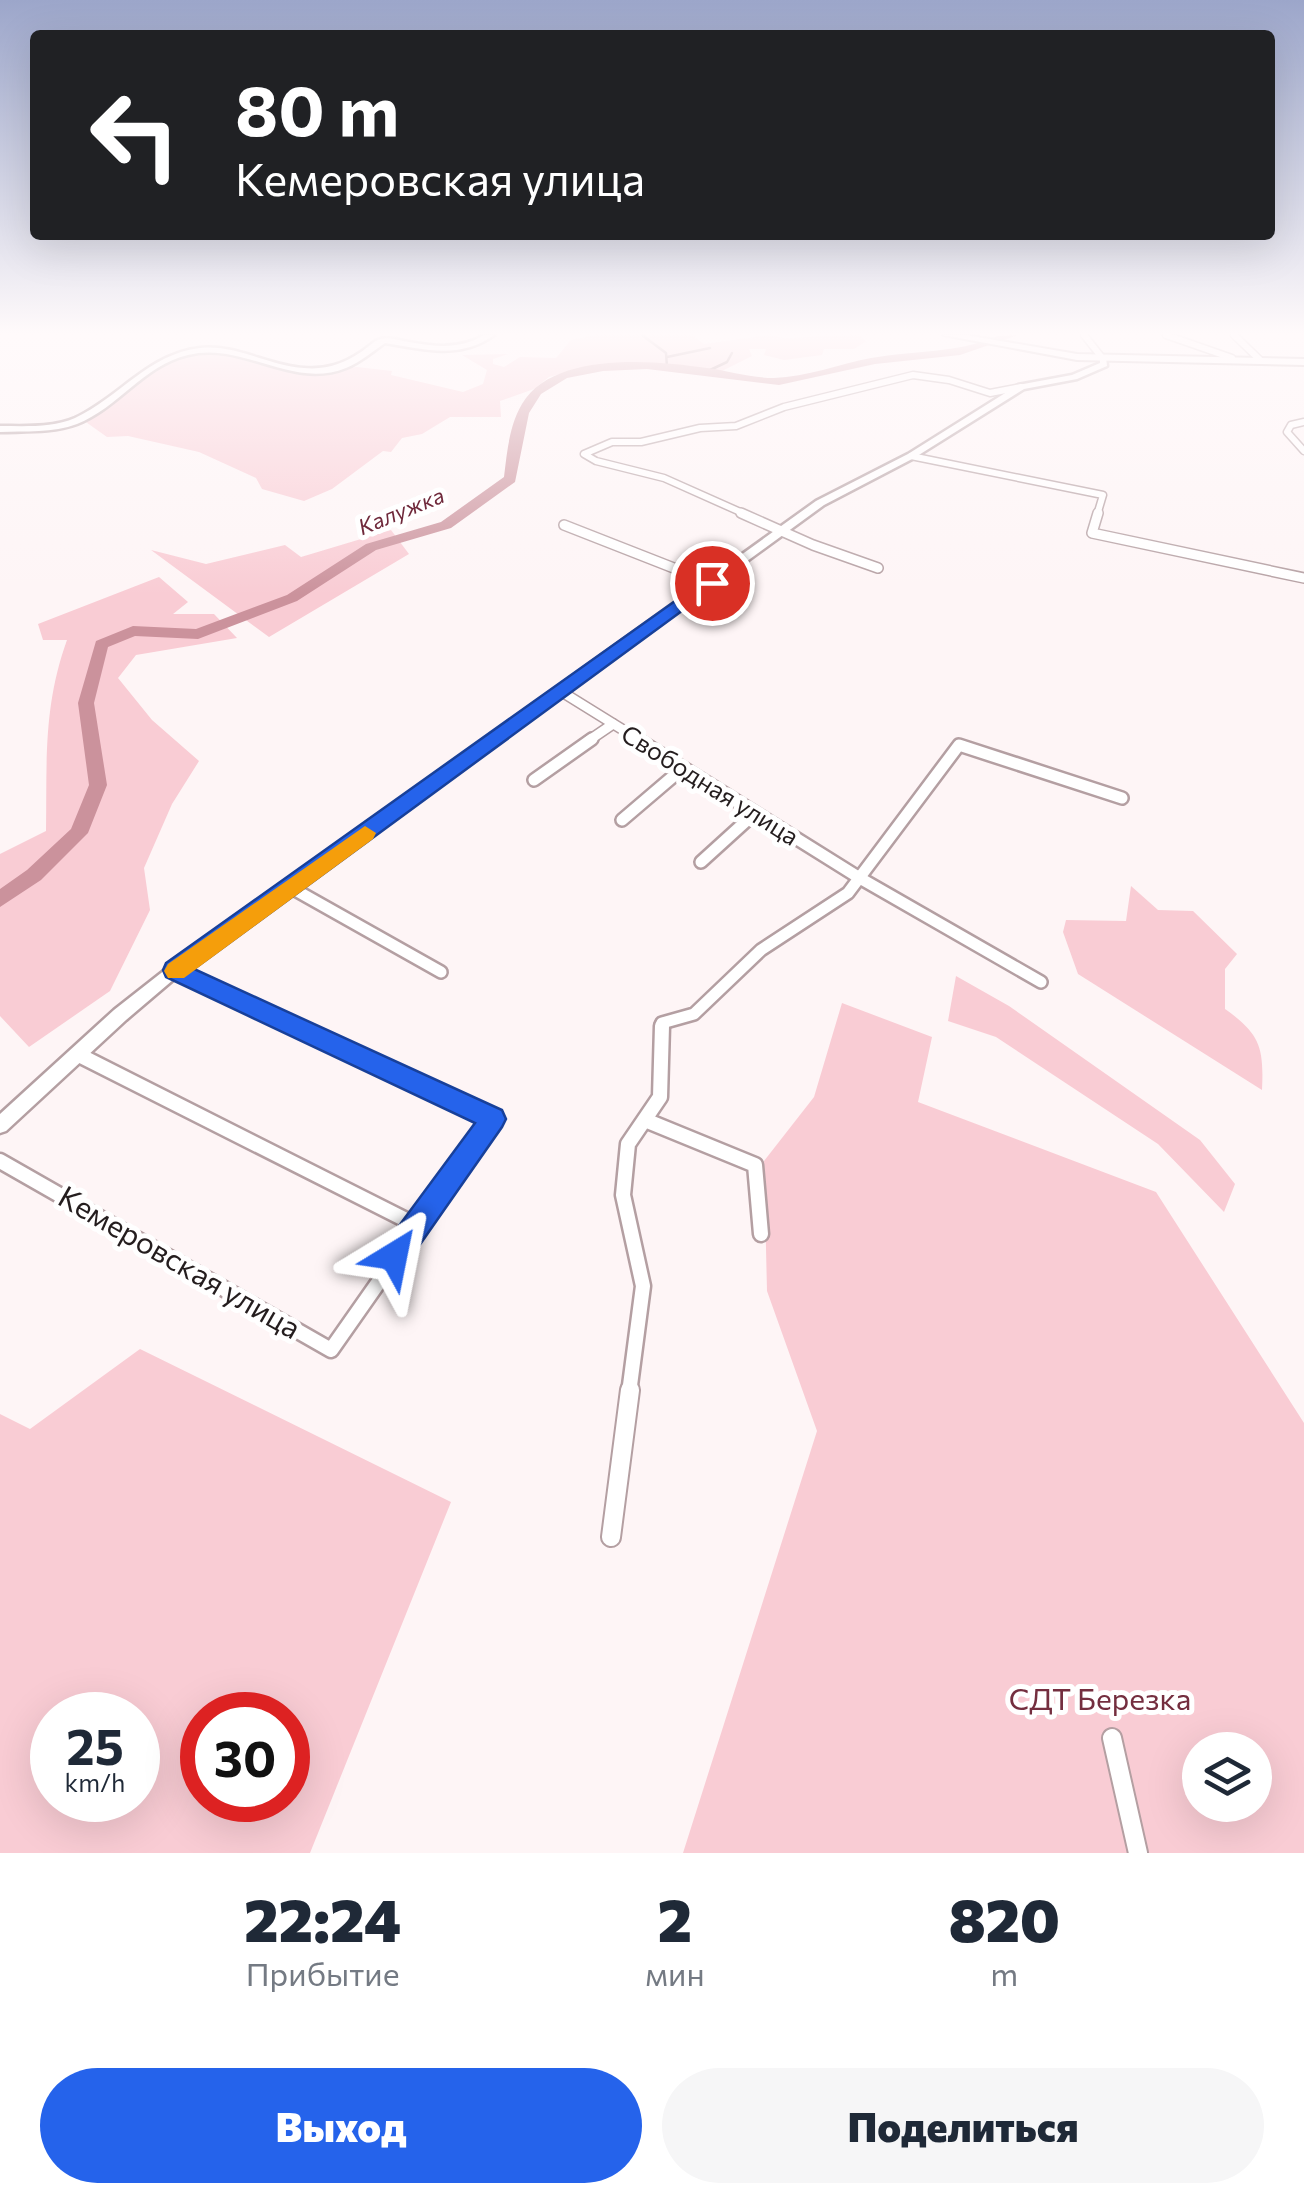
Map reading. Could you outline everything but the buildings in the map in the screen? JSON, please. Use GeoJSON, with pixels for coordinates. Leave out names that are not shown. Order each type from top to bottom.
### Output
{"type":"FeatureCollection","features":[{"type":"Feature","properties":{"kind":"street"},"geometry":{"type":"LineString","coordinates":[[0,429],[74,421]]}},
{"type":"Feature","properties":{"kind":"street"},"geometry":{"type":"LineString","coordinates":[[746,421],[642,442],[612,442],[589,448],[584,454],[596,461],[664,478],[878,568]]}},
{"type":"Feature","properties":{"kind":"street"},"geometry":{"type":"LineString","coordinates":[[0,1125],[174,970],[833,496],[911,456],[966,421]]}},
{"type":"Feature","properties":{"kind":"street"},"geometry":{"type":"LineString","coordinates":[[1304,422],[1291,425],[1288,432],[1304,451]]}},
{"type":"Feature","properties":{"kind":"street"},"geometry":{"type":"LineString","coordinates":[[911,456],[1103,495],[1092,532],[1304,578]]}},
{"type":"Feature","properties":{"kind":"street"},"geometry":{"type":"LineString","coordinates":[[564,525],[635,552],[647,561],[712,583]]}},
{"type":"Feature","properties":{"kind":"street","name":"Свободная улица"},"geometry":{"type":"LineString","coordinates":[[562,692],[858,877],[1041,982]]}},
{"type":"Feature","properties":{"kind":"street"},"geometry":{"type":"LineString","coordinates":[[534,780],[613,724]]}},
{"type":"Feature","properties":{"kind":"street"},"geometry":{"type":"LineString","coordinates":[[611,1537],[642,1286],[623,1195],[628,1144],[660,1097],[662,1024],[694,1014],[761,950],[848,893],[959,745],[1122,798]]}},
{"type":"Feature","properties":{"kind":"street"},"geometry":{"type":"LineString","coordinates":[[622,820],[683,768]]}},
{"type":"Feature","properties":{"kind":"street"},"geometry":{"type":"LineString","coordinates":[[701,862],[755,813]]}},
{"type":"Feature","properties":{"kind":"street"},"geometry":{"type":"LineString","coordinates":[[290,887],[441,972]]}},
{"type":"Feature","properties":{"kind":"street","name":"Кемеровская улица"},"geometry":{"type":"LineString","coordinates":[[0,1161],[331,1350],[493,1119],[174,970]]}},
{"type":"Feature","properties":{"kind":"street"},"geometry":{"type":"LineString","coordinates":[[79,1055],[416,1225]]}},
{"type":"Feature","properties":{"kind":"street"},"geometry":{"type":"LineString","coordinates":[[645,1120],[756,1166],[761,1234]]}},
{"type":"Feature","properties":{"kind":"street"},"geometry":{"type":"LineString","coordinates":[[1112,1738],[1138,1853]]}},
{"type":"Feature","properties":{"kind":"green space"},"geometry":{"type":"Polygon","coordinates":[[[85,421],[443,421],[422,434],[402,438],[391,452],[383,451],[332,489],[304,501],[262,489],[256,478],[199,452],[128,436],[107,437],[85,421]]]}},
{"type":"Feature","properties":{"kind":"green space"},"geometry":{"type":"Polygon","coordinates":[[[391,530],[409,554],[269,637],[151,550],[206,564],[285,545],[301,557],[391,530]]]}},
{"type":"Feature","properties":{"kind":"green space"},"geometry":{"type":"Polygon","coordinates":[[[159,577],[188,602],[173,614],[214,614],[237,638],[136,655],[118,678],[152,720],[199,761],[172,804],[144,868],[150,910],[110,991],[29,1047],[0,1016],[0,854],[46,831],[50,711],[67,640],[43,640],[38,624],[159,577]]]}},
{"type":"Feature","properties":{"kind":"green space"},"geometry":{"type":"Polygon","coordinates":[[[1131,886],[1158,910],[1193,911],[1237,954],[1225,969],[1225,1009],[1253,1034],[1262,1063],[1262,1090],[1078,974],[1063,932],[1066,920],[1126,921],[1131,886]]]}},
{"type":"Feature","properties":{"kind":"green space"},"geometry":{"type":"Polygon","coordinates":[[[956,976],[1009,1006],[1200,1140],[1235,1184],[1224,1212],[1158,1144],[996,1037],[948,1021],[956,976]]]}},
{"type":"Feature","properties":{"kind":"green space","name":"СДТ Березка"},"geometry":{"type":"Polygon","coordinates":[[[842,1003],[932,1037],[918,1102],[1156,1192],[1304,1423],[1304,1853],[683,1853],[817,1431],[767,1291],[764,1161],[814,1097],[842,1003]]]}},
{"type":"Feature","properties":{"kind":"green space"},"geometry":{"type":"Polygon","coordinates":[[[140,1349],[451,1502],[310,1853],[0,1853],[0,1414],[30,1429],[140,1349]]]}},
{"type":"Feature","properties":{"kind":"waterway","name":"Калужка"},"geometry":{"type":"LineString","coordinates":[[0,899],[34,875],[79,833],[98,785],[86,703],[101,644],[133,631],[198,634],[292,598],[371,547],[446,525],[510,479],[521,421]]}},
{"type":"Feature","properties":{"kind":"slow traffic"},"geometry":{"type":"LineString","coordinates":[[176,971],[365,833]]}},
{"type":"Feature","properties":{"kind":"route"},"geometry":{"type":"LineString","coordinates":[[394,1256],[493,1119],[174,970],[712,583]]}}]}
